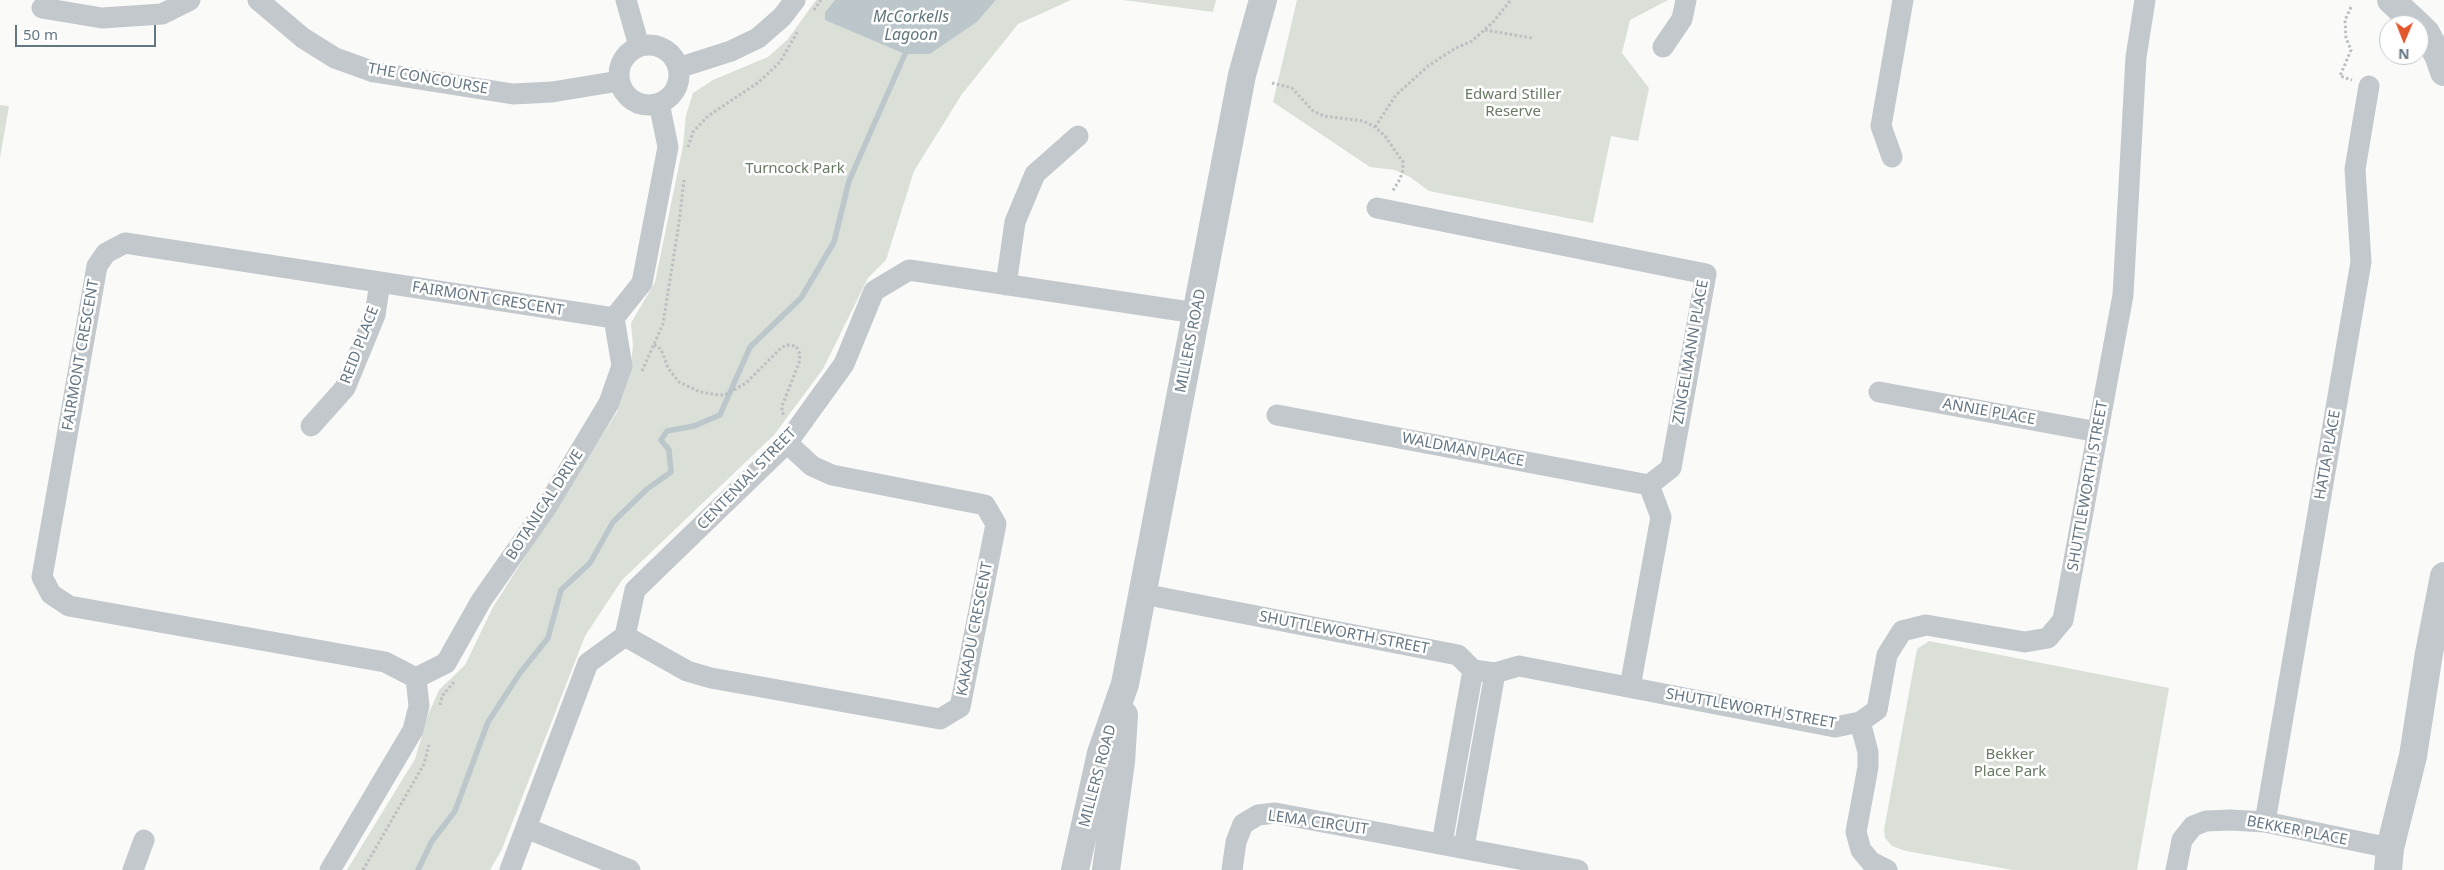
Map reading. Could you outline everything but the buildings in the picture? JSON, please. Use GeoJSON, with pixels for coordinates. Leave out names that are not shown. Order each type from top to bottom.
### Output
{"type":"FeatureCollection","features":[{"type":"Feature","properties":{"kind":"street"},"geometry":{"type":"LineString","coordinates":[[42,8],[102,18],[162,14],[190,0]]}},
{"type":"Feature","properties":{"kind":"street","name":"THE CONCOURSE"},"geometry":{"type":"LineString","coordinates":[[258,0],[303,38],[335,58],[374,72],[513,94],[552,92],[619,81]]}},
{"type":"Feature","properties":{"kind":"street"},"geometry":{"type":"LineString","coordinates":[[626,0],[639,46]]}},
{"type":"Feature","properties":{"kind":"street"},"geometry":{"type":"LineString","coordinates":[[678,68],[731,51],[758,38],[782,17],[795,0]]}},
{"type":"Feature","properties":{"kind":"street","name":"MILLERS ROAD"},"geometry":{"type":"LineString","coordinates":[[1076,870],[1102,753],[1125,684],[1242,75],[1263,0]]}},
{"type":"Feature","properties":{"kind":"street"},"geometry":{"type":"LineString","coordinates":[[1662,48],[1682,19],[1686,0]]}},
{"type":"Feature","properties":{"kind":"street"},"geometry":{"type":"LineString","coordinates":[[1892,157],[1881,126],[1903,0]]}},
{"type":"Feature","properties":{"kind":"street","name":"SHUTTLEWORTH STREET"},"geometry":{"type":"LineString","coordinates":[[1143,594],[1458,655],[1473,670],[1494,673],[1518,666],[1835,727],[1860,722],[1877,710],[1887,655],[1902,632],[1926,625],[2025,642],[2048,638],[2063,620],[2126,274],[2136,57],[2145,0]]}},
{"type":"Feature","properties":{"kind":"street"},"geometry":{"type":"LineString","coordinates":[[2394,0],[2409,15]]}},
{"type":"Feature","properties":{"kind":"street"},"geometry":{"type":"LineString","coordinates":[[2429,38],[2444,72]]}},
{"type":"Feature","properties":{"kind":"street"},"geometry":{"type":"LineString","coordinates":[[648,44],[664,48],[670,53],[678,68],[678,82],[675,89],[666,100],[652,105],[637,103],[625,94],[619,81],[619,66],[622,60],[632,49],[648,44]]}},
{"type":"Feature","properties":{"kind":"street","name":"HATIA PLACE"},"geometry":{"type":"LineString","coordinates":[[2265,822],[2361,262],[2355,170],[2369,86]]}},
{"type":"Feature","properties":{"kind":"street"},"geometry":{"type":"LineString","coordinates":[[614,318],[642,283],[668,147],[659,103]]}},
{"type":"Feature","properties":{"kind":"street"},"geometry":{"type":"LineString","coordinates":[[1006,285],[1014,222],[1034,174],[1078,136]]}},
{"type":"Feature","properties":{"kind":"street","name":"ZINGELMANN PLACE"},"geometry":{"type":"LineString","coordinates":[[1377,208],[1706,274],[1671,468],[1649,485]]}},
{"type":"Feature","properties":{"kind":"street","name":"FAIRMONT CRESCENT"},"geometry":{"type":"LineString","coordinates":[[416,678],[385,662],[69,606],[51,594],[42,578],[97,266],[106,253],[125,243],[614,318]]}},
{"type":"Feature","properties":{"kind":"street","name":"CENTENIAL STREET"},"geometry":{"type":"LineString","coordinates":[[625,636],[635,590],[786,443],[844,364],[874,291],[909,270],[1196,314]]}},
{"type":"Feature","properties":{"kind":"street","name":"REID PLACE"},"geometry":{"type":"LineString","coordinates":[[311,426],[345,388],[375,315],[380,282]]}},
{"type":"Feature","properties":{"kind":"street","name":"BOTANICAL DRIVE"},"geometry":{"type":"LineString","coordinates":[[416,678],[446,663],[481,601],[546,508],[609,402],[622,366],[614,318]]}},
{"type":"Feature","properties":{"kind":"street","name":"ANNIE PLACE"},"geometry":{"type":"LineString","coordinates":[[1879,392],[2098,432]]}},
{"type":"Feature","properties":{"kind":"street","name":"WALDMAN PLACE"},"geometry":{"type":"LineString","coordinates":[[1277,415],[1649,485]]}},
{"type":"Feature","properties":{"kind":"street","name":"KAKADU CRESCENT"},"geometry":{"type":"LineString","coordinates":[[625,636],[687,670],[711,678],[940,719],[960,707],[996,524],[985,505],[832,475],[812,466],[786,443]]}},
{"type":"Feature","properties":{"kind":"street"},"geometry":{"type":"LineString","coordinates":[[1630,687],[1661,517],[1649,485]]}},
{"type":"Feature","properties":{"kind":"street"},"geometry":{"type":"LineString","coordinates":[[2389,859],[2413,756],[2429,652],[2444,576]]}},
{"type":"Feature","properties":{"kind":"street"},"geometry":{"type":"LineString","coordinates":[[510,870],[588,664],[625,636]]}},
{"type":"Feature","properties":{"kind":"street"},"geometry":{"type":"LineString","coordinates":[[1442,843],[1473,670]]}},
{"type":"Feature","properties":{"kind":"street"},"geometry":{"type":"LineString","coordinates":[[1464,847],[1494,673]]}},
{"type":"Feature","properties":{"kind":"street"},"geometry":{"type":"LineString","coordinates":[[2413,756],[2444,675]]}},
{"type":"Feature","properties":{"kind":"street"},"geometry":{"type":"LineString","coordinates":[[330,870],[413,730],[419,706],[416,678]]}},
{"type":"Feature","properties":{"kind":"street","name":"MILLERS ROAD"},"geometry":{"type":"LineString","coordinates":[[1106,870],[1121,762],[1125,684]]}},
{"type":"Feature","properties":{"kind":"street"},"geometry":{"type":"LineString","coordinates":[[1860,722],[1868,752],[1868,767],[1856,832],[1861,850],[1871,862],[1887,870]]}},
{"type":"Feature","properties":{"kind":"street","name":"LEMA CIRCUIT"},"geometry":{"type":"LineString","coordinates":[[1232,870],[1236,842],[1243,824],[1258,815],[1275,814],[1464,847],[1578,870]]}},
{"type":"Feature","properties":{"kind":"street","name":"BEKKER PLACE"},"geometry":{"type":"LineString","coordinates":[[2176,870],[2182,840],[2193,826],[2206,821],[2265,822],[2389,859]]}},
{"type":"Feature","properties":{"kind":"street"},"geometry":{"type":"LineString","coordinates":[[526,828],[630,870]]}},
{"type":"Feature","properties":{"kind":"street"},"geometry":{"type":"LineString","coordinates":[[133,870],[144,840]]}},
{"type":"Feature","properties":{"kind":"path"},"geometry":{"type":"LineString","coordinates":[[1375,127],[1396,95],[1428,66],[1454,49],[1472,41],[1511,0]]}},
{"type":"Feature","properties":{"kind":"path"},"geometry":{"type":"LineString","coordinates":[[2350,7],[2345,20],[2346,38],[2351,50],[2340,76],[2369,86]]}},
{"type":"Feature","properties":{"kind":"path"},"geometry":{"type":"LineString","coordinates":[[1484,30],[1532,38]]}},
{"type":"Feature","properties":{"kind":"path"},"geometry":{"type":"LineString","coordinates":[[1272,83],[1292,88],[1313,111],[1324,116],[1362,121],[1375,127],[1396,150],[1403,162],[1403,170],[1392,191],[1377,208]]}},
{"type":"Feature","properties":{"kind":"path"},"geometry":{"type":"LineString","coordinates":[[654,345],[661,349],[668,368],[679,382],[711,395],[725,394],[735,390],[756,374],[782,348],[787,345],[796,346],[800,354],[799,363],[781,409],[784,415],[799,425]]}},
{"type":"Feature","properties":{"kind":"green space","name":"Turncock Park"},"geometry":{"type":"Polygon","coordinates":[[[816,0],[835,0],[825,12],[905,54],[930,54],[977,22],[996,0],[1071,0],[1018,24],[962,94],[914,171],[886,260],[868,278],[823,369],[774,435],[622,580],[585,636],[502,849],[490,870],[347,870],[415,759],[428,715],[439,690],[465,665],[493,607],[617,412],[629,378],[633,346],[631,323],[655,282],[683,146],[686,115],[693,93],[713,80],[768,57],[788,39],[816,0]]]}},
{"type":"Feature","properties":{"kind":"green space"},"geometry":{"type":"Polygon","coordinates":[[[1123,0],[1216,0],[1213,12],[1123,0]]]}},
{"type":"Feature","properties":{"kind":"green space","name":"Edward Stiller Reserve"},"geometry":{"type":"Polygon","coordinates":[[[1297,0],[1668,0],[1630,20],[1622,53],[1649,88],[1638,141],[1611,136],[1593,223],[1429,191],[1410,177],[1395,170],[1370,167],[1273,102],[1297,0]]]}},
{"type":"Feature","properties":{"kind":"green space"},"geometry":{"type":"Polygon","coordinates":[[[0,105],[9,106],[0,158],[0,105]]]}},
{"type":"Feature","properties":{"kind":"green space","name":"Bekker Place Park"},"geometry":{"type":"Polygon","coordinates":[[[1929,641],[2169,688],[2137,870],[2013,870],[1906,851],[1892,846],[1885,838],[1884,830],[1917,649],[1929,641]]]}},
{"type":"Feature","properties":{"kind":"water","name":"McCorkells Lagoon"},"geometry":{"type":"Polygon","coordinates":[[[835,0],[996,0],[977,22],[930,54],[905,54],[825,20],[825,12],[835,0]]]}},
{"type":"Feature","properties":{"kind":"waterway"},"geometry":{"type":"LineString","coordinates":[[418,870],[432,841],[455,811],[488,722],[520,673],[548,638],[561,590],[590,563],[613,522],[647,489],[671,472],[669,450],[661,440],[667,431],[694,426],[720,415],[750,347],[801,298],[834,242],[849,181],[905,54]]}}]}
